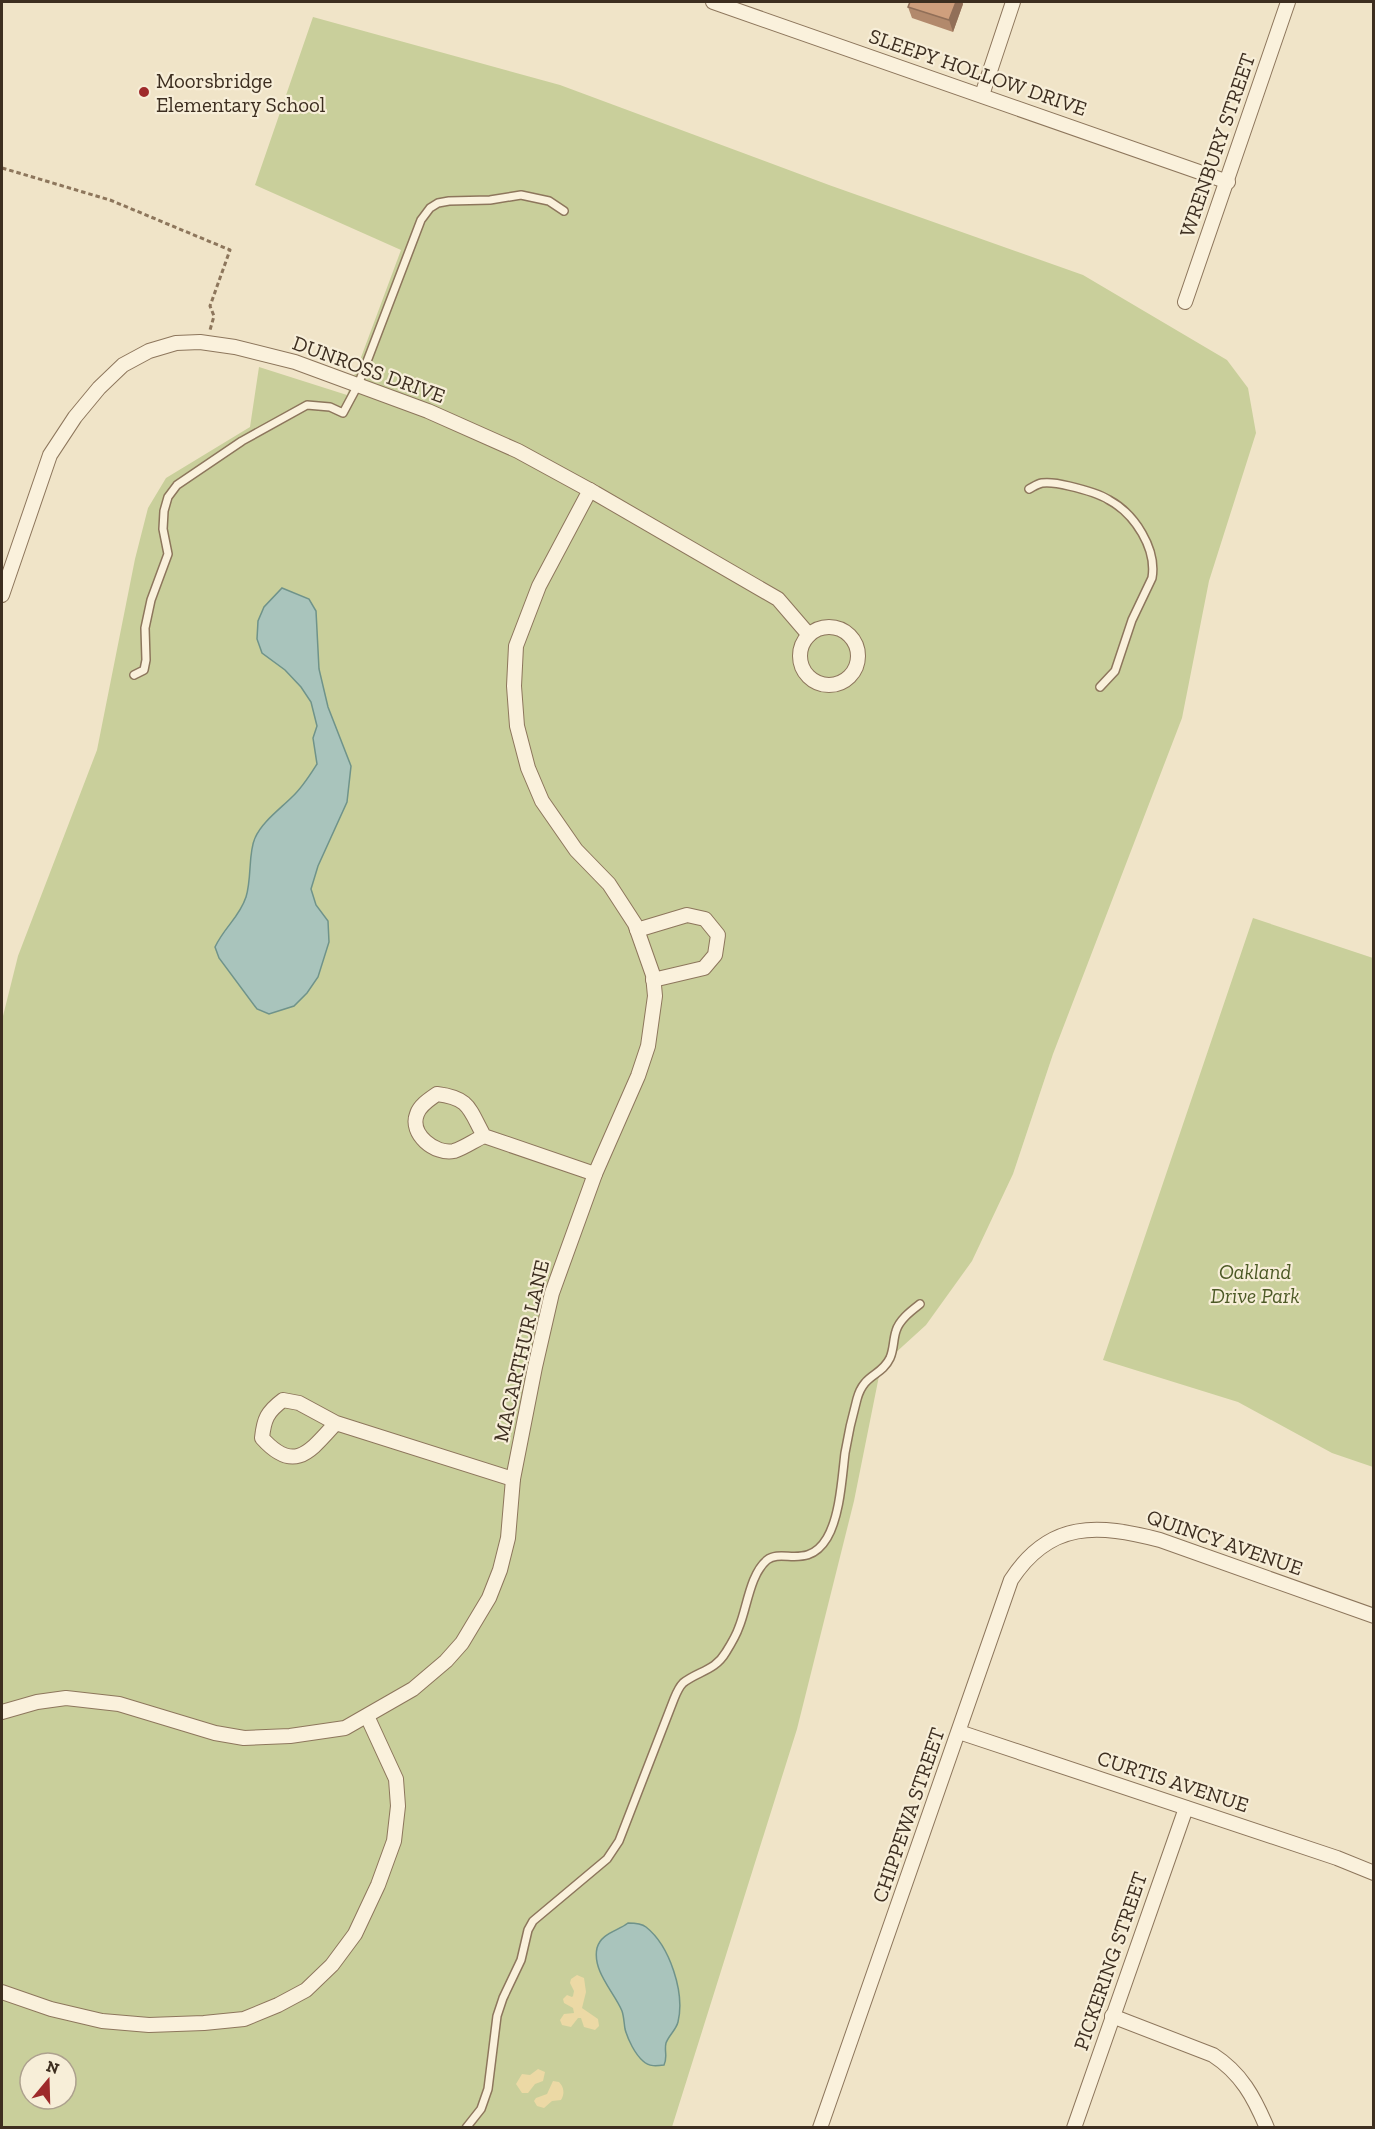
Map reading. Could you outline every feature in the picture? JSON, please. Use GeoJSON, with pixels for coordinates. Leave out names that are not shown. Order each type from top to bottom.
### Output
{"type":"FeatureCollection","features":[{"type":"Feature","properties":{"kind":"street","name":"SLEEPY HOLLOW DRIVE"},"geometry":{"type":"LineString","coordinates":[[713,2],[733,5],[1228,182]]}},
{"type":"Feature","properties":{"kind":"street"},"geometry":{"type":"LineString","coordinates":[[982,95],[1013,2]]}},
{"type":"Feature","properties":{"kind":"street","name":"WRENBURY STREET"},"geometry":{"type":"LineString","coordinates":[[1185,302],[1288,2]]}},
{"type":"Feature","properties":{"kind":"street","name":"DUNROSS DRIVE"},"geometry":{"type":"LineString","coordinates":[[2,595],[50,455],[75,417],[99,388],[123,365],[149,351],[176,343],[206,343],[235,347],[296,362],[428,411],[518,451],[778,599],[809,635]]}},
{"type":"Feature","properties":{"kind":"street","name":"MACARTHUR LANE"},"geometry":{"type":"LineString","coordinates":[[2,1712],[37,1702],[66,1698],[119,1704],[215,1733],[244,1738],[345,1728],[413,1689],[446,1661],[467,1634],[489,1598],[500,1570],[508,1538],[513,1479],[552,1293],[595,1174],[638,1076],[648,1046],[655,996],[653,980],[637,930],[625,906],[609,884],[576,850],[542,801],[528,768],[517,726],[514,686],[516,646],[539,586],[590,490]]}},
{"type":"Feature","properties":{"kind":"street"},"geometry":{"type":"LineString","coordinates":[[827,627],[845,632],[857,648],[856,668],[851,675],[836,684],[826,685],[810,678],[801,663],[800,653],[809,635],[827,627]]}},
{"type":"Feature","properties":{"kind":"street"},"geometry":{"type":"LineString","coordinates":[[637,930],[687,915],[705,920],[718,935],[715,955],[704,968],[653,980]]}},
{"type":"Feature","properties":{"kind":"street"},"geometry":{"type":"LineString","coordinates":[[484,1136],[453,1151],[437,1149],[422,1139],[416,1127],[417,1114],[425,1102],[437,1094],[455,1096],[467,1104],[484,1136],[595,1174]]}},
{"type":"Feature","properties":{"kind":"street"},"geometry":{"type":"LineString","coordinates":[[336,1423],[309,1452],[297,1457],[282,1455],[262,1438],[264,1423],[271,1409],[283,1400],[299,1403],[336,1423],[513,1479]]}},
{"type":"Feature","properties":{"kind":"street","name":"QUINCY AVENUE"},"geometry":{"type":"LineString","coordinates":[[1061,1536],[1080,1530],[1103,1528],[1149,1537],[1374,1616]]}},
{"type":"Feature","properties":{"kind":"street","name":"CHIPPEWA STREET"},"geometry":{"type":"LineString","coordinates":[[820,2127],[1011,1580],[1023,1562],[1038,1549],[1061,1536]]}},
{"type":"Feature","properties":{"kind":"street"},"geometry":{"type":"LineString","coordinates":[[2,1992],[51,2009],[102,2021],[149,2025],[244,2019],[278,2006],[306,1990],[332,1965],[355,1934],[378,1885],[394,1841],[398,1806],[396,1779],[367,1716]]}},
{"type":"Feature","properties":{"kind":"street","name":"CURTIS AVENUE"},"geometry":{"type":"LineString","coordinates":[[959,1732],[1337,1858],[1374,1873]]}},
{"type":"Feature","properties":{"kind":"street","name":"PICKERING STREET"},"geometry":{"type":"LineString","coordinates":[[1074,2127],[1186,1808]]}},
{"type":"Feature","properties":{"kind":"street"},"geometry":{"type":"LineString","coordinates":[[1112,2016],[1213,2055],[1225,2063],[1235,2071],[1252,2094],[1267,2127]]}},
{"type":"Feature","properties":{"kind":"lane"},"geometry":{"type":"LineString","coordinates":[[134,675],[144,670],[145,628],[151,600],[168,554],[163,529],[168,497],[177,485],[242,441],[307,405],[330,407],[343,413],[358,385],[421,220],[430,208],[438,203],[449,201],[490,200],[521,195],[549,201],[564,211]]}},
{"type":"Feature","properties":{"kind":"lane"},"geometry":{"type":"LineString","coordinates":[[1029,489],[1042,483],[1062,485],[1080,488],[1109,500],[1129,516],[1150,550],[1152,578],[1132,620],[1115,671],[1110,679],[1100,687]]}},
{"type":"Feature","properties":{"kind":"lane"},"geometry":{"type":"LineString","coordinates":[[466,2127],[482,2109],[490,2077],[497,2016],[521,1960],[528,1929],[533,1921],[607,1859],[619,1842],[674,1699],[682,1684],[712,1668],[725,1654],[739,1629],[758,1571],[766,1561],[774,1557],[798,1558],[815,1552],[828,1537],[841,1493],[846,1451],[857,1398],[864,1381],[885,1365],[894,1345],[896,1329],[903,1319],[920,1304]]}},
{"type":"Feature","properties":{"kind":"path"},"geometry":{"type":"LineString","coordinates":[[2,168],[110,200],[230,250],[210,306],[214,316],[206,343]]}},
{"type":"Feature","properties":{"kind":"green space"},"geometry":{"type":"Polygon","coordinates":[[[313,17],[560,85],[829,185],[1083,275],[1227,360],[1248,388],[1256,433],[1209,581],[1182,718],[1053,1054],[1013,1174],[972,1261],[926,1325],[881,1366],[854,1501],[797,1729],[672,2127],[2,2128],[2,1020],[18,956],[97,750],[135,559],[148,508],[166,478],[250,427],[259,367],[347,395],[401,250],[255,185],[313,17]]]}},
{"type":"Feature","properties":{"kind":"green space","name":"Oakland Drive Park"},"geometry":{"type":"Polygon","coordinates":[[[1253,918],[1373,958],[1373,1467],[1332,1453],[1238,1402],[1103,1360],[1253,918]]]}},
{"type":"Feature","properties":{"kind":"sand"},"geometry":{"type":"Polygon","coordinates":[[[577,1975],[584,1978],[586,1992],[582,2008],[598,2019],[599,2026],[595,2030],[584,2027],[581,2018],[578,2018],[571,2027],[562,2025],[560,2020],[564,2014],[574,2013],[573,2008],[564,2003],[563,1999],[567,1995],[573,1996],[574,1991],[570,1983],[571,1979],[577,1975]]]}},
{"type":"Feature","properties":{"kind":"sand"},"geometry":{"type":"Polygon","coordinates":[[[538,2069],[545,2072],[543,2081],[535,2084],[528,2093],[522,2093],[516,2084],[522,2074],[530,2075],[538,2069]]]}},
{"type":"Feature","properties":{"kind":"sand"},"geometry":{"type":"Polygon","coordinates":[[[553,2081],[559,2082],[562,2086],[561,2100],[552,2101],[544,2108],[537,2106],[534,2101],[547,2094],[553,2081]]]}},
{"type":"Feature","properties":{"kind":"water"},"geometry":{"type":"Polygon","coordinates":[[[282,588],[309,599],[316,611],[319,669],[328,707],[351,766],[347,802],[318,866],[311,889],[316,905],[328,921],[329,942],[318,977],[294,1006],[269,1014],[257,1009],[219,958],[215,947],[240,911],[246,897],[251,851],[258,832],[299,790],[317,764],[313,738],[317,726],[311,702],[285,670],[262,653],[257,639],[258,621],[264,607],[282,588]]]}},
{"type":"Feature","properties":{"kind":"water"},"geometry":{"type":"Polygon","coordinates":[[[628,1923],[642,1925],[655,1935],[674,1971],[680,2010],[676,2028],[666,2043],[664,2065],[656,2066],[645,2063],[635,2051],[626,2033],[622,2011],[598,1965],[596,1957],[599,1943],[628,1923]]]}},
{"type":"Feature","properties":{"kind":"building"},"geometry":{"type":"Polygon","coordinates":[[[910,2],[956,2],[949,20],[908,7],[910,2]]]}},
{"type":"Feature","properties":{"kind":"place","name":"Moorsbridge Elementary School"},"geometry":{"type":"Point","coordinates":[144,92]}}]}
